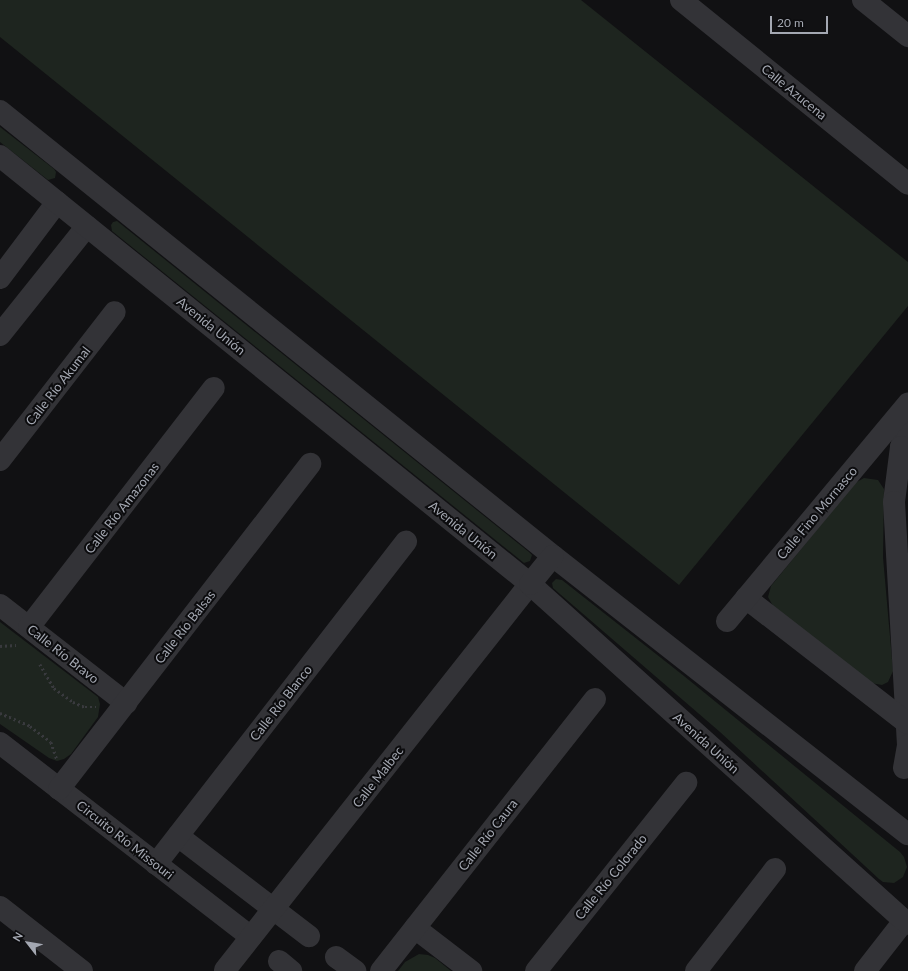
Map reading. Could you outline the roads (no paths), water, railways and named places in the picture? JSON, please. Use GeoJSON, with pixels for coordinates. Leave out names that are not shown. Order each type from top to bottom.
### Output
{"type":"FeatureCollection","features":[{"type":"Feature","properties":{"kind":"street","name":"Calle Azucena"},"geometry":{"type":"LineString","coordinates":[[681,0],[908,184]]}},
{"type":"Feature","properties":{"kind":"street"},"geometry":{"type":"LineString","coordinates":[[863,0],[908,36]]}},
{"type":"Feature","properties":{"kind":"street"},"geometry":{"type":"LineString","coordinates":[[0,111],[553,556],[908,834]]}},
{"type":"Feature","properties":{"kind":"street","name":"Avenida Unión"},"geometry":{"type":"LineString","coordinates":[[0,156],[530,584],[907,920]]}},
{"type":"Feature","properties":{"kind":"street"},"geometry":{"type":"LineString","coordinates":[[0,278],[79,175]]}},
{"type":"Feature","properties":{"kind":"street"},"geometry":{"type":"LineString","coordinates":[[0,335],[109,199]]}},
{"type":"Feature","properties":{"kind":"street","name":"Calle Río Akumal"},"geometry":{"type":"LineString","coordinates":[[0,460],[115,312]]}},
{"type":"Feature","properties":{"kind":"street","name":"Calle Río Amazonas"},"geometry":{"type":"LineString","coordinates":[[24,636],[214,388]]}},
{"type":"Feature","properties":{"kind":"street","name":"Calle Fino Mornasco"},"geometry":{"type":"LineString","coordinates":[[727,621],[908,404]]}},
{"type":"Feature","properties":{"kind":"street"},"geometry":{"type":"LineString","coordinates":[[904,768],[908,745],[905,624],[894,502],[900,454],[908,423]]}},
{"type":"Feature","properties":{"kind":"street","name":"Calle Río Balsas"},"geometry":{"type":"LineString","coordinates":[[51,783],[126,703],[310,464]]}},
{"type":"Feature","properties":{"kind":"street","name":"Calle Río Blanco"},"geometry":{"type":"LineString","coordinates":[[156,864],[406,542]]}},
{"type":"Feature","properties":{"kind":"street","name":"Calle Malbec"},"geometry":{"type":"LineString","coordinates":[[225,970],[553,556]]}},
{"type":"Feature","properties":{"kind":"street"},"geometry":{"type":"LineString","coordinates":[[746,598],[907,723]]}},
{"type":"Feature","properties":{"kind":"street","name":"Calle Río Bravo"},"geometry":{"type":"LineString","coordinates":[[0,605],[24,636],[126,703]]}},
{"type":"Feature","properties":{"kind":"street","name":"Calle Río Caura"},"geometry":{"type":"LineString","coordinates":[[381,971],[596,699]]}},
{"type":"Feature","properties":{"kind":"street","name":"Circuito Río Missouri"},"geometry":{"type":"LineString","coordinates":[[0,743],[251,937]]}},
{"type":"Feature","properties":{"kind":"street","name":"Calle Río Colorado"},"geometry":{"type":"LineString","coordinates":[[536,971],[686,783]]}},
{"type":"Feature","properties":{"kind":"street"},"geometry":{"type":"LineString","coordinates":[[178,836],[309,936]]}},
{"type":"Feature","properties":{"kind":"street"},"geometry":{"type":"LineString","coordinates":[[696,971],[775,869]]}},
{"type":"Feature","properties":{"kind":"street"},"geometry":{"type":"LineString","coordinates":[[0,907],[76,969]]}},
{"type":"Feature","properties":{"kind":"street"},"geometry":{"type":"LineString","coordinates":[[865,971],[907,920]]}},
{"type":"Feature","properties":{"kind":"street"},"geometry":{"type":"LineString","coordinates":[[415,928],[471,971]]}},
{"type":"Feature","properties":{"kind":"street"},"geometry":{"type":"LineString","coordinates":[[336,957],[355,971]]}}]}
